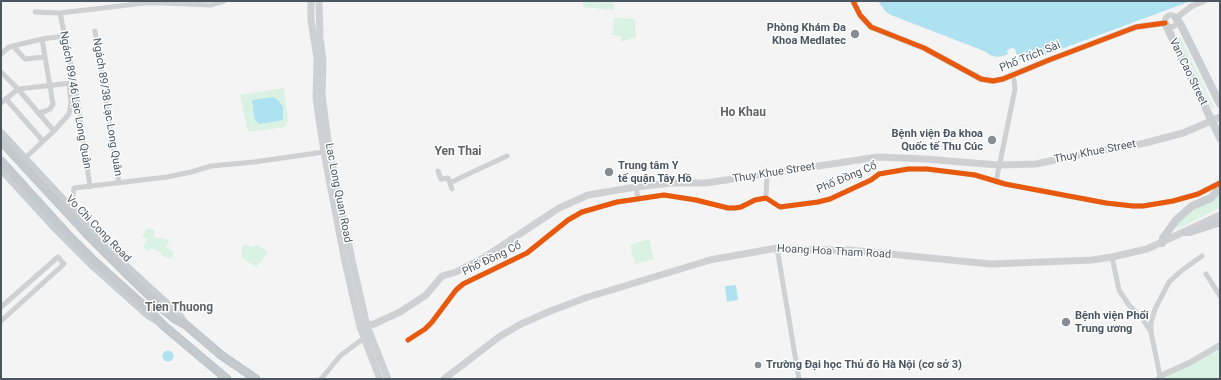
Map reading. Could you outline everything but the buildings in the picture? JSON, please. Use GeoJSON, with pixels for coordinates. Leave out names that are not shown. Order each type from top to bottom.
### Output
{"type":"FeatureCollection","features":[{"type":"Feature","properties":{"kind":"highway","name":"Vo Chi Cong Road"},"geometry":{"type":"LineString","coordinates":[[1,141],[81,228],[175,320],[186,325],[221,355],[256,379]]}},
{"type":"Feature","properties":{"kind":"highway"},"geometry":{"type":"LineString","coordinates":[[1,161],[69,236],[115,281],[151,312],[158,321],[227,379]]}},
{"type":"Feature","properties":{"kind":"main road","name":"Lac Long Quan Road"},"geometry":{"type":"LineString","coordinates":[[310,1],[320,69]]}},
{"type":"Feature","properties":{"kind":"main road","name":"Lac Long Quan Road"},"geometry":{"type":"LineString","coordinates":[[319,1],[320,69],[316,98],[324,132],[345,262],[363,327],[388,379]]}},
{"type":"Feature","properties":{"kind":"main road","name":"Van Cao Street"},"geometry":{"type":"LineString","coordinates":[[1176,18],[1181,24],[1220,104]]}},
{"type":"Feature","properties":{"kind":"main road","name":"Van Cao Street"},"geometry":{"type":"LineString","coordinates":[[1165,23],[1220,138]]}},
{"type":"Feature","properties":{"kind":"main road","name":"Thuy Khue Street"},"geometry":{"type":"LineString","coordinates":[[363,327],[400,312],[426,295],[442,276],[456,272],[485,257],[567,204],[588,196],[636,187],[671,183],[706,183],[878,158],[925,159],[998,165],[1036,164],[1145,143],[1183,133],[1220,117]]}},
{"type":"Feature","properties":{"kind":"main road","name":"Lac Long Quan Road"},"geometry":{"type":"LineString","coordinates":[[324,132],[324,152],[332,180]]}},
{"type":"Feature","properties":{"kind":"main road","name":"Vo Chi Cong Road"},"geometry":{"type":"LineString","coordinates":[[1,133],[71,210],[131,272],[179,315],[186,325]]}},
{"type":"Feature","properties":{"kind":"main road"},"geometry":{"type":"LineString","coordinates":[[1,168],[57,230],[91,264],[148,315],[158,321]]}},
{"type":"Feature","properties":{"kind":"main road"},"geometry":{"type":"LineString","coordinates":[[1162,243],[1163,238],[1176,220],[1192,206],[1211,198],[1217,191],[1220,183]]}},
{"type":"Feature","properties":{"kind":"main road","name":"Hoang Hoa Tham Road"},"geometry":{"type":"LineString","coordinates":[[444,379],[499,337],[519,325],[548,312],[585,298],[710,260],[777,248],[849,250],[991,264],[1092,260],[1147,249],[1220,214]]}},
{"type":"Feature","properties":{"kind":"main road"},"geometry":{"type":"LineString","coordinates":[[1185,232],[1190,232],[1220,222]]}},
{"type":"Feature","properties":{"kind":"main road","name":"Lac Long Quan Road"},"geometry":{"type":"LineString","coordinates":[[363,327],[364,338],[380,379]]}},
{"type":"Feature","properties":{"kind":"street"},"geometry":{"type":"LineString","coordinates":[[35,12],[60,13],[163,2],[211,5],[224,1]]}},
{"type":"Feature","properties":{"kind":"street","name":"Phố Trích Sài"},"geometry":{"type":"LineString","coordinates":[[853,1],[860,15],[871,27],[924,48],[981,79],[998,81],[1136,27],[1165,23],[1165,19],[1169,15],[1176,18]]}},
{"type":"Feature","properties":{"kind":"street"},"geometry":{"type":"LineString","coordinates":[[1176,18],[1192,6],[1204,1]]}},
{"type":"Feature","properties":{"kind":"street","name":"Ngách 89/46 Lạc Long Quân"},"geometry":{"type":"LineString","coordinates":[[60,13],[90,187]]}},
{"type":"Feature","properties":{"kind":"street","name":"Ngách 89/38 Lạc Long Quân"},"geometry":{"type":"LineString","coordinates":[[95,31],[119,183]]}},
{"type":"Feature","properties":{"kind":"street"},"geometry":{"type":"LineString","coordinates":[[1,54],[9,47],[42,39],[65,36]]}},
{"type":"Feature","properties":{"kind":"street"},"geometry":{"type":"LineString","coordinates":[[38,113],[46,111],[52,106],[42,39]]}},
{"type":"Feature","properties":{"kind":"street"},"geometry":{"type":"LineString","coordinates":[[13,46],[25,60],[45,57]]}},
{"type":"Feature","properties":{"kind":"street"},"geometry":{"type":"LineString","coordinates":[[1,72],[18,89],[54,131]]}},
{"type":"Feature","properties":{"kind":"street"},"geometry":{"type":"LineString","coordinates":[[996,182],[998,165],[1015,89],[1012,76]]}},
{"type":"Feature","properties":{"kind":"street"},"geometry":{"type":"LineString","coordinates":[[1,104],[18,89],[72,83],[69,114],[54,131],[24,159]]}},
{"type":"Feature","properties":{"kind":"street"},"geometry":{"type":"LineString","coordinates":[[6,99],[43,141]]}},
{"type":"Feature","properties":{"kind":"street"},"geometry":{"type":"LineString","coordinates":[[71,210],[74,188],[186,173],[211,166],[254,162],[324,152]]}},
{"type":"Feature","properties":{"kind":"street"},"geometry":{"type":"LineString","coordinates":[[438,171],[441,179],[448,178],[451,186],[464,176],[507,156]]}},
{"type":"Feature","properties":{"kind":"street","name":"Phố Đồng Cổ"},"geometry":{"type":"LineString","coordinates":[[408,340],[425,330],[456,290],[463,284],[527,253],[568,220],[582,212],[608,204],[664,195],[696,200],[728,208],[741,207],[755,200],[766,198],[780,207],[818,202],[842,194],[871,180],[879,174],[908,169],[927,169],[975,175],[996,182],[1106,203],[1133,206],[1143,206],[1173,201],[1198,194],[1220,183]]}},
{"type":"Feature","properties":{"kind":"street"},"geometry":{"type":"LineString","coordinates":[[766,198],[767,173]]}},
{"type":"Feature","properties":{"kind":"street"},"geometry":{"type":"LineString","coordinates":[[636,187],[638,199]]}},
{"type":"Feature","properties":{"kind":"street"},"geometry":{"type":"LineString","coordinates":[[777,248],[800,379]]}},
{"type":"Feature","properties":{"kind":"street"},"geometry":{"type":"LineString","coordinates":[[1202,256],[1181,271],[1169,282],[1155,309],[1151,324],[1151,332],[1160,378],[1190,363],[1220,345]]}},
{"type":"Feature","properties":{"kind":"street"},"geometry":{"type":"LineString","coordinates":[[1,307],[58,257],[64,264],[1,321]]}},
{"type":"Feature","properties":{"kind":"street"},"geometry":{"type":"LineString","coordinates":[[1112,257],[1119,290],[1129,305],[1142,318],[1151,332]]}},
{"type":"Feature","properties":{"kind":"street"},"geometry":{"type":"LineString","coordinates":[[1206,274],[1220,296]]}},
{"type":"Feature","properties":{"kind":"street"},"geometry":{"type":"LineString","coordinates":[[321,379],[340,356],[364,338]]}},
{"type":"Feature","properties":{"kind":"green space"},"geometry":{"type":"Polygon","coordinates":[[[583,1],[613,1],[614,10],[583,7],[583,1]]]}},
{"type":"Feature","properties":{"kind":"green space"},"geometry":{"type":"Polygon","coordinates":[[[614,18],[635,19],[636,37],[621,42],[621,36],[612,35],[614,18]]]}},
{"type":"Feature","properties":{"kind":"green space"},"geometry":{"type":"Polygon","coordinates":[[[1179,37],[1181,38],[1214,109],[1212,109],[1178,40],[1179,37]]]}},
{"type":"Feature","properties":{"kind":"green space"},"geometry":{"type":"Polygon","coordinates":[[[284,88],[288,122],[286,123],[286,127],[248,132],[240,95],[284,88]]]}},
{"type":"Feature","properties":{"kind":"green space"},"geometry":{"type":"Polygon","coordinates":[[[631,162],[642,163],[642,170],[630,170],[631,162]]]}},
{"type":"Feature","properties":{"kind":"green space"},"geometry":{"type":"Polygon","coordinates":[[[1220,190],[1220,207],[1186,225],[1178,228],[1175,227],[1177,223],[1220,190]]]}},
{"type":"Feature","properties":{"kind":"green space"},"geometry":{"type":"Polygon","coordinates":[[[147,228],[155,230],[154,237],[169,240],[166,247],[174,252],[171,259],[161,255],[162,253],[151,248],[149,251],[143,247],[147,239],[142,236],[147,228]]]}},
{"type":"Feature","properties":{"kind":"green space"},"geometry":{"type":"Polygon","coordinates":[[[649,239],[654,259],[635,264],[630,245],[649,239]]]}},
{"type":"Feature","properties":{"kind":"green space"},"geometry":{"type":"Polygon","coordinates":[[[245,244],[251,247],[257,245],[268,252],[256,267],[241,257],[243,245],[245,244]]]}},
{"type":"Feature","properties":{"kind":"green space"},"geometry":{"type":"Polygon","coordinates":[[[1220,347],[1220,379],[1163,379],[1163,377],[1220,347]]]}},
{"type":"Feature","properties":{"kind":"water"},"geometry":{"type":"Polygon","coordinates":[[[878,1],[1191,1],[1029,61],[1024,61],[1018,59],[1015,49],[1013,48],[1007,51],[1008,54],[997,57],[891,15],[886,12],[878,1]]]}},
{"type":"Feature","properties":{"kind":"water"},"geometry":{"type":"Polygon","coordinates":[[[273,97],[278,100],[283,107],[283,120],[259,124],[255,120],[252,100],[273,97]]]}},
{"type":"Feature","properties":{"kind":"water"},"geometry":{"type":"Polygon","coordinates":[[[736,285],[738,300],[727,302],[725,286],[736,285]]]}},
{"type":"Feature","properties":{"kind":"water"},"geometry":{"type":"Polygon","coordinates":[[[166,351],[170,351],[172,352],[172,360],[166,361],[163,358],[163,354],[166,351]]]}},
{"type":"Feature","properties":{"kind":"cycle path"},"geometry":{"type":"LineString","coordinates":[[853,1],[860,15],[871,27],[924,48],[981,79],[993,81],[1003,79],[1136,27],[1165,23]]}},
{"type":"Feature","properties":{"kind":"cycle path"},"geometry":{"type":"LineString","coordinates":[[408,340],[425,329],[432,322],[456,290],[463,284],[527,253],[568,220],[582,212],[617,202],[664,195],[696,200],[728,208],[735,208],[741,207],[755,200],[766,198],[780,207],[830,199],[871,180],[879,174],[908,169],[927,169],[975,175],[1005,184],[1106,203],[1133,206],[1143,206],[1173,201],[1198,194],[1220,183]]}},
{"type":"Feature","properties":{"kind":"place","name":"Phòng Khám Đa Khoa Medlatec"},"geometry":{"type":"Point","coordinates":[855,34]}},
{"type":"Feature","properties":{"kind":"place","name":"Bệnh viện Đa khoa Quốc tế Thu Cúc"},"geometry":{"type":"Point","coordinates":[992,140]}},
{"type":"Feature","properties":{"kind":"place","name":"Trung tâm Y tế quận Tây Hồ"},"geometry":{"type":"Point","coordinates":[609,172]}},
{"type":"Feature","properties":{"kind":"place","name":"Bệnh viện Phổi Trung ương"},"geometry":{"type":"Point","coordinates":[1066,322]}},
{"type":"Feature","properties":{"kind":"place","name":"Trường Đại học Thủ đô Hà Nội (cơ sở 3)"},"geometry":{"type":"Point","coordinates":[758,365]}},
{"type":"Feature","properties":{"kind":"district","name":"Ho Khau"},"geometry":{"type":"Point","coordinates":[743,113]}},
{"type":"Feature","properties":{"kind":"district","name":"Yen Thai"},"geometry":{"type":"Point","coordinates":[458,152]}},
{"type":"Feature","properties":{"kind":"district","name":"Tien Thuong"},"geometry":{"type":"Point","coordinates":[179,308]}}]}
